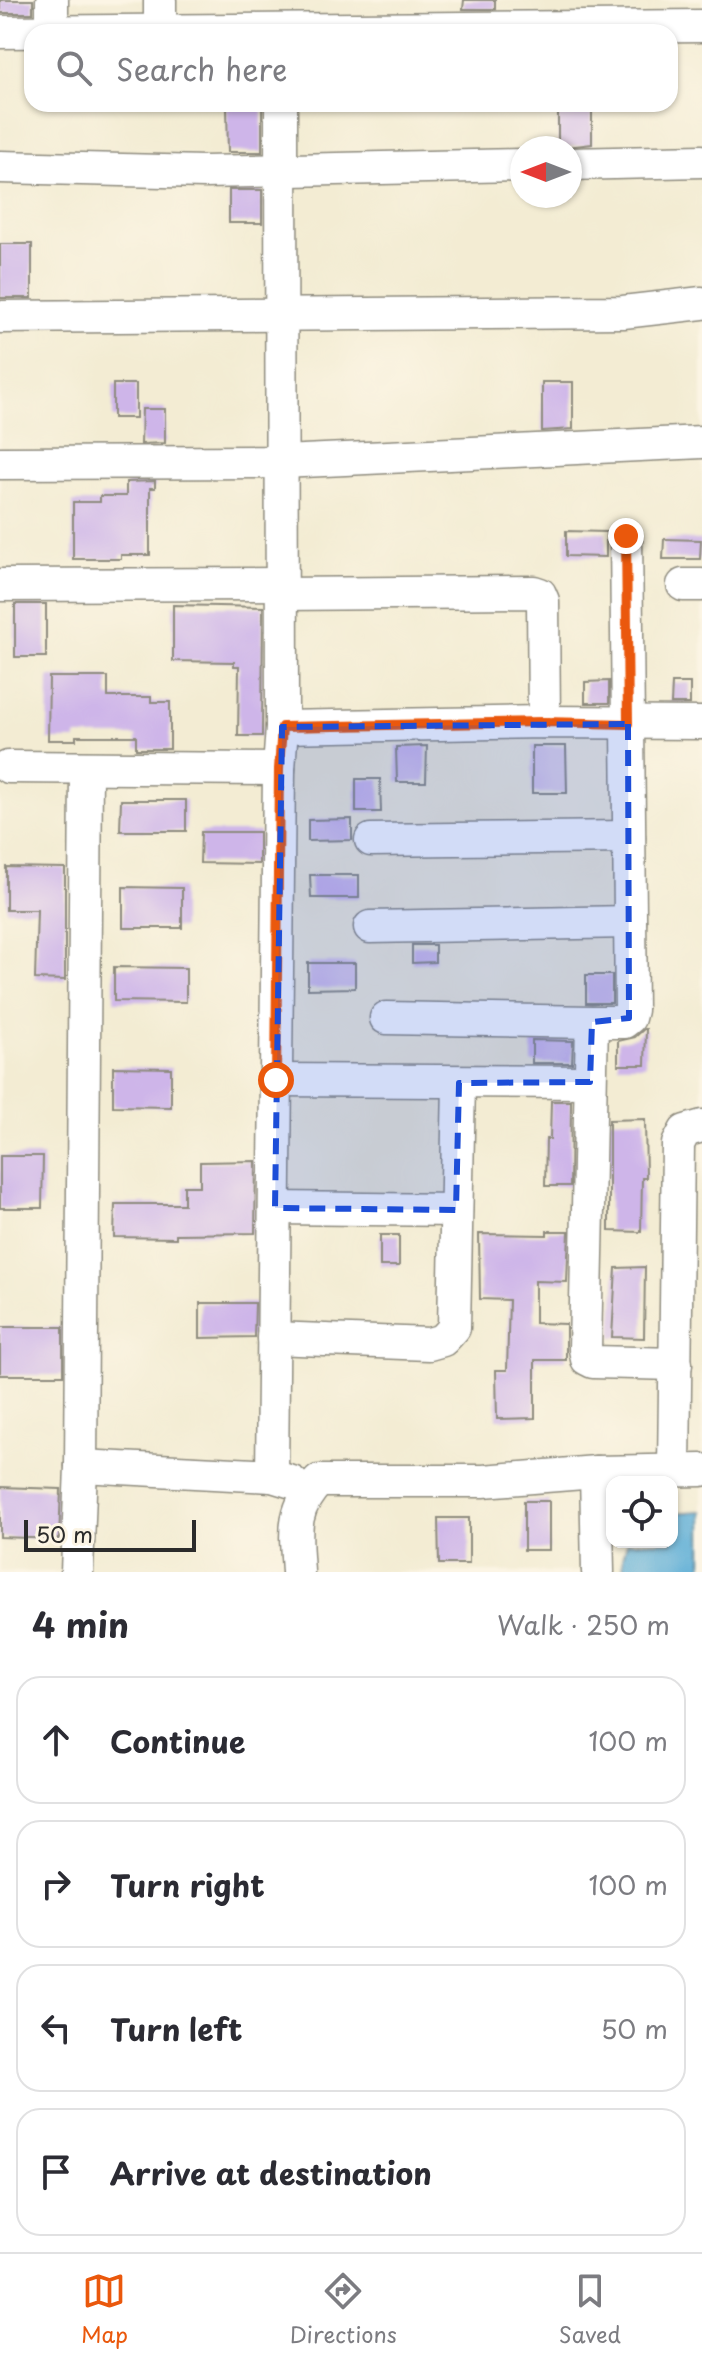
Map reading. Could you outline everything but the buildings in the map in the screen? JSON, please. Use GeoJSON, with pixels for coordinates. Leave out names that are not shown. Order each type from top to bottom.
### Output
{"type":"FeatureCollection","features":[{"type":"Feature","properties":{"kind":"street"},"geometry":{"type":"LineString","coordinates":[[52,0],[52,24]]}},
{"type":"Feature","properties":{"kind":"street"},"geometry":{"type":"LineString","coordinates":[[99,24],[160,15],[562,24]]}},
{"type":"Feature","properties":{"kind":"street"},"geometry":{"type":"LineString","coordinates":[[678,26],[702,26]]}},
{"type":"Feature","properties":{"kind":"street"},"geometry":{"type":"LineString","coordinates":[[0,32],[24,32]]}},
{"type":"Feature","properties":{"kind":"street"},"geometry":{"type":"LineString","coordinates":[[272,1476],[279,769],[282,727],[281,112]]}},
{"type":"Feature","properties":{"kind":"street"},"geometry":{"type":"LineString","coordinates":[[582,164],[702,161]]}},
{"type":"Feature","properties":{"kind":"street"},"geometry":{"type":"LineString","coordinates":[[0,167],[204,172],[510,165]]}},
{"type":"Feature","properties":{"kind":"street"},"geometry":{"type":"LineString","coordinates":[[0,317],[623,312],[702,303]]}},
{"type":"Feature","properties":{"kind":"street"},"geometry":{"type":"LineString","coordinates":[[0,463],[282,462],[702,442]]}},
{"type":"Feature","properties":{"kind":"street"},"geometry":{"type":"LineString","coordinates":[[386,1018],[624,1022],[629,1018],[626,536]]}},
{"type":"Feature","properties":{"kind":"street"},"geometry":{"type":"LineString","coordinates":[[0,585],[540,594],[543,601],[544,722]]}},
{"type":"Feature","properties":{"kind":"street"},"geometry":{"type":"LineString","coordinates":[[282,727],[544,722],[702,723]]}},
{"type":"Feature","properties":{"kind":"street"},"geometry":{"type":"LineString","coordinates":[[8,767],[279,769]]}},
{"type":"Feature","properties":{"kind":"street"},"geometry":{"type":"LineString","coordinates":[[77,1572],[81,1466],[86,769]]}},
{"type":"Feature","properties":{"kind":"street"},"geometry":{"type":"LineString","coordinates":[[371,840],[629,837]]}},
{"type":"Feature","properties":{"kind":"street"},"geometry":{"type":"LineString","coordinates":[[370,927],[630,922]]}},
{"type":"Feature","properties":{"kind":"street"},"geometry":{"type":"LineString","coordinates":[[592,1022],[587,1359],[593,1362],[685,1345]]}},
{"type":"Feature","properties":{"kind":"street"},"geometry":{"type":"LineString","coordinates":[[276,1080],[590,1082]]}},
{"type":"Feature","properties":{"kind":"street"},"geometry":{"type":"LineString","coordinates":[[273,1338],[429,1344],[443,1340],[454,1328],[459,1083]]}},
{"type":"Feature","properties":{"kind":"street"},"geometry":{"type":"LineString","coordinates":[[298,1572],[295,1533],[299,1507],[319,1481],[483,1481],[596,1472],[688,1470],[678,1144],[685,1131],[702,1126]]}},
{"type":"Feature","properties":{"kind":"street"},"geometry":{"type":"LineString","coordinates":[[275,1208],[456,1210]]}},
{"type":"Feature","properties":{"kind":"street"},"geometry":{"type":"LineString","coordinates":[[81,1466],[272,1476],[290,1481],[307,1493]]}},
{"type":"Feature","properties":{"kind":"street"},"geometry":{"type":"LineString","coordinates":[[596,1472],[598,1572]]}},
{"type":"Feature","properties":{"kind":"highlighted area"},"geometry":{"type":"Polygon","coordinates":[[[628,724],[629,1018],[592,1022],[590,1082],[459,1083],[456,1210],[275,1208],[282,727],[628,724]]]}},
{"type":"Feature","properties":{"kind":"water"},"geometry":{"type":"Polygon","coordinates":[[[702,1511],[702,1572],[624,1572],[625,1548],[678,1548],[678,1513],[702,1511]]]}},
{"type":"Feature","properties":{"kind":"route"},"geometry":{"type":"LineString","coordinates":[[276,1080],[282,727],[544,722],[628,724],[626,536]]}}]}
